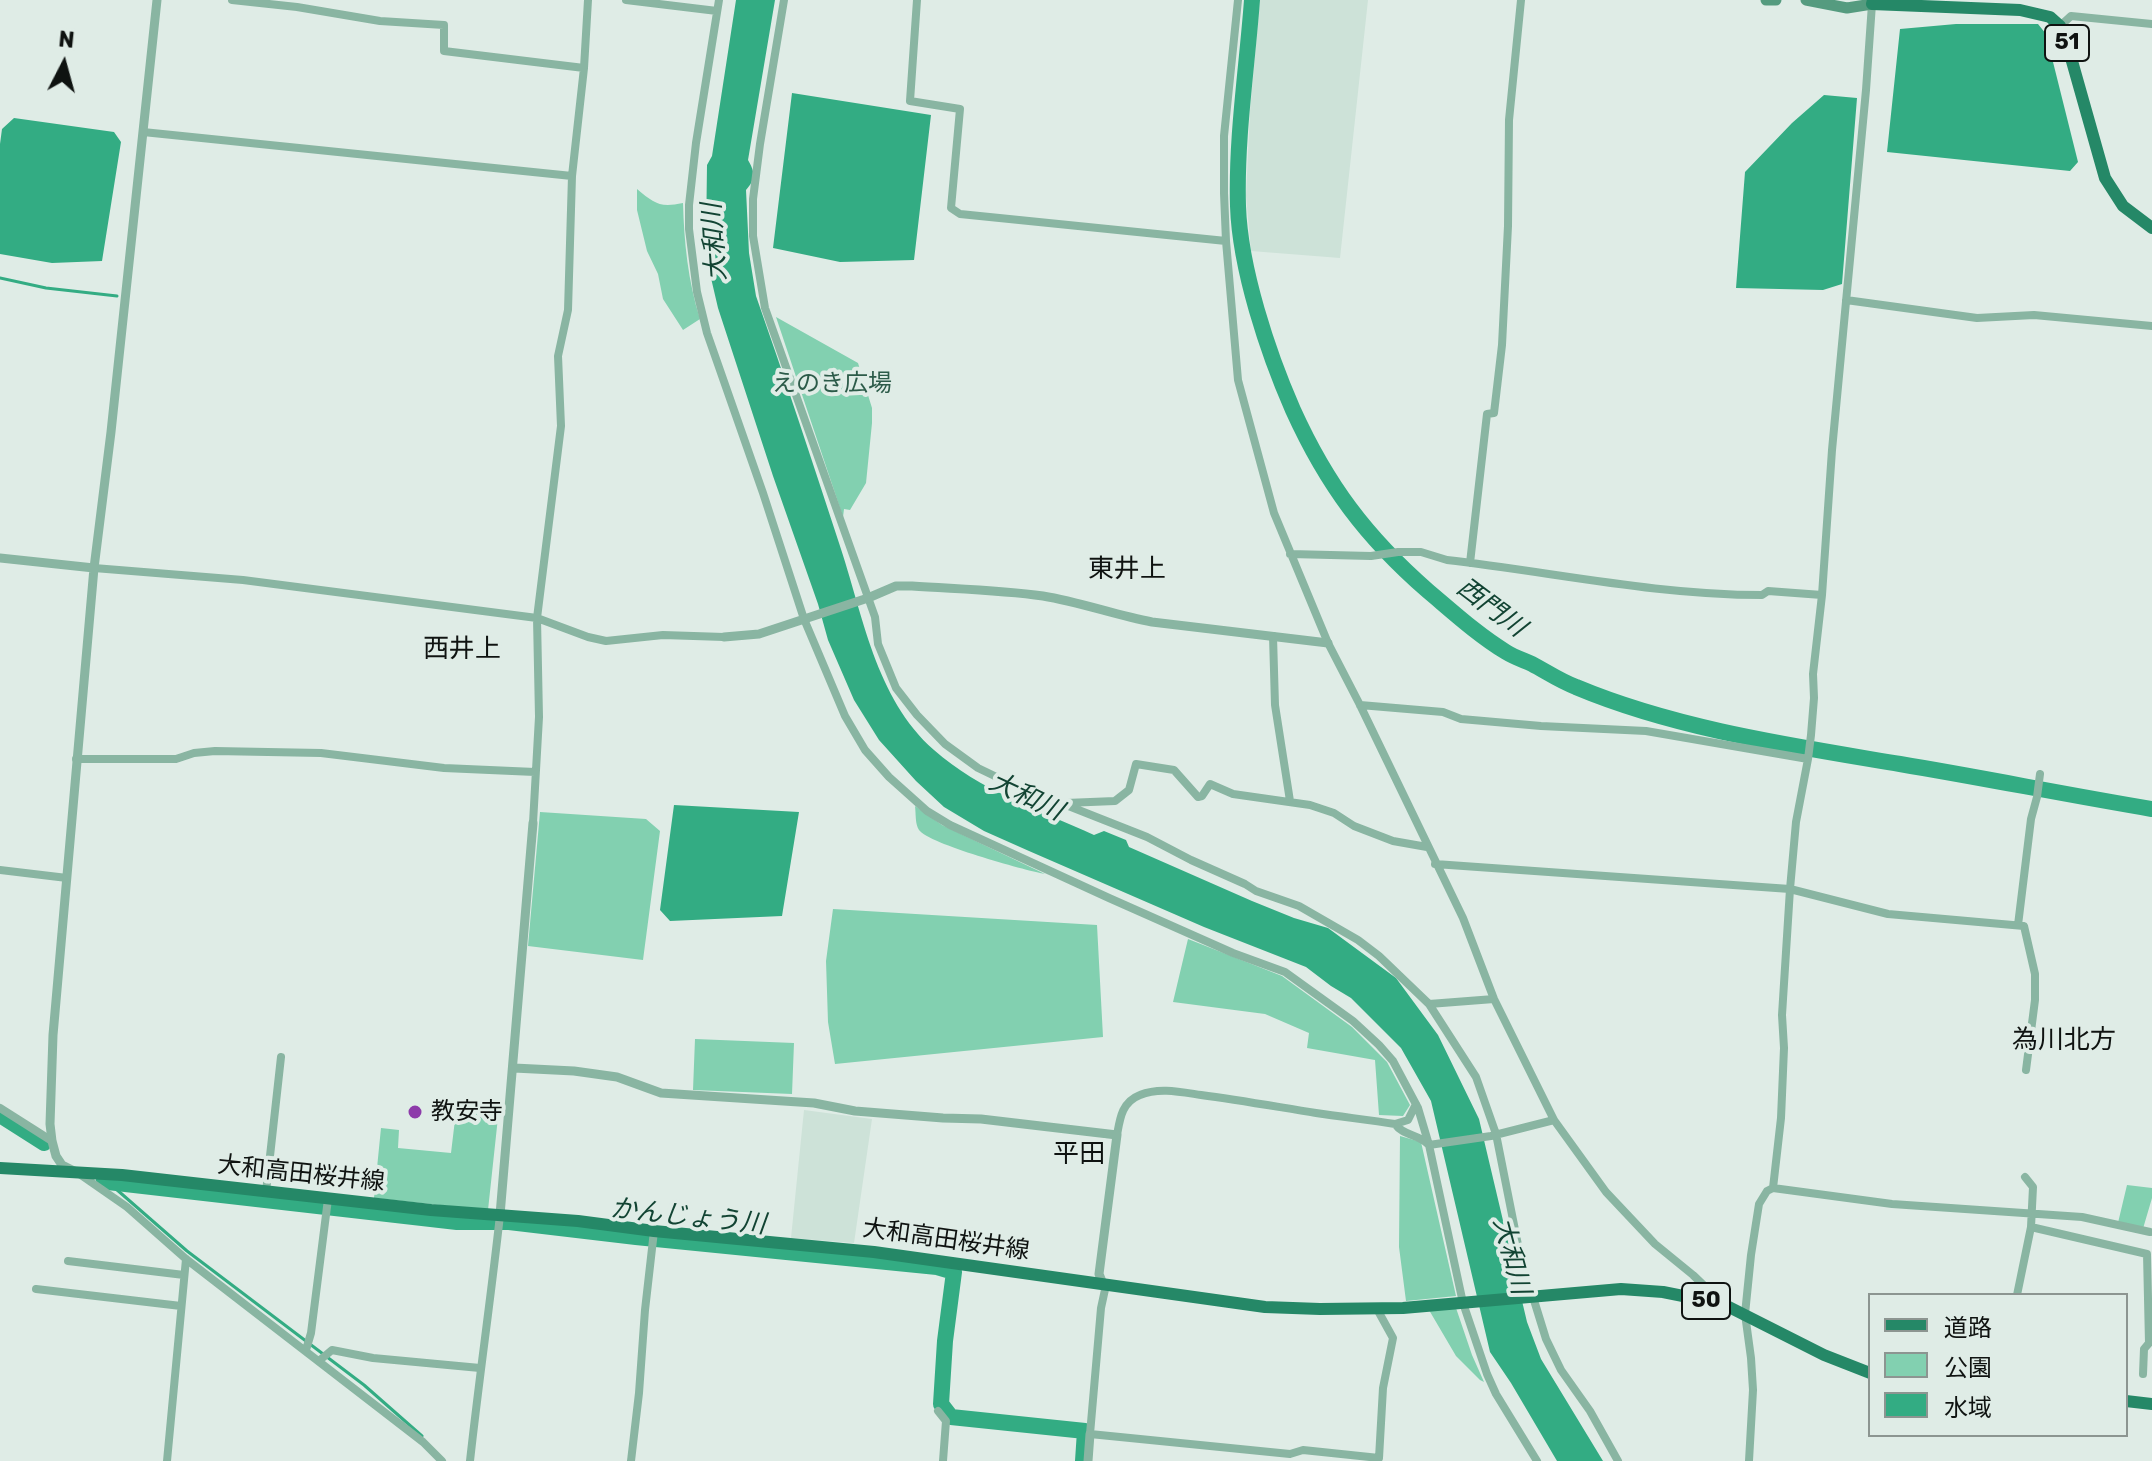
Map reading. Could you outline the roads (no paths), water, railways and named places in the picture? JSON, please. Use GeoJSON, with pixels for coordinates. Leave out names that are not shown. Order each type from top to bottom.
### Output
{"type":"FeatureCollection","features":[{"type":"Feature","properties":{"kind":"main road"},"geometry":{"type":"LineString","coordinates":[[1766,0],[1776,0]]}},
{"type":"Feature","properties":{"kind":"main road"},"geometry":{"type":"LineString","coordinates":[[1806,0],[1847,8],[1872,2]]}},
{"type":"Feature","properties":{"kind":"main road","name":"51"},"geometry":{"type":"LineString","coordinates":[[1872,2],[2020,10],[2050,17],[2060,26],[2105,178],[2123,206],[2152,228]]}},
{"type":"Feature","properties":{"kind":"main road","name":"大和高田桜井線"},"geometry":{"type":"LineString","coordinates":[[0,1168],[122,1175],[266,1192],[327,1204],[431,1210],[500,1220],[578,1221],[654,1236],[874,1252],[1265,1307],[1377,1309],[1621,1289],[1663,1292],[1723,1304],[1824,1355],[1868,1372]]}},
{"type":"Feature","properties":{"kind":"main road"},"geometry":{"type":"LineString","coordinates":[[2128,1401],[2152,1404]]}},
{"type":"Feature","properties":{"kind":"street"},"geometry":{"type":"LineString","coordinates":[[157,0],[76,759],[51,1059],[52,1141],[62,1165],[127,1207],[186,1259],[320,1360],[423,1442],[442,1461]]}},
{"type":"Feature","properties":{"kind":"street"},"geometry":{"type":"LineString","coordinates":[[232,0],[380,21],[444,25],[444,51],[584,68]]}},
{"type":"Feature","properties":{"kind":"street"},"geometry":{"type":"LineString","coordinates":[[470,1461],[491,1302],[514,1068],[539,717],[537,618],[561,426],[558,356],[568,310],[572,176],[588,0]]}},
{"type":"Feature","properties":{"kind":"street"},"geometry":{"type":"LineString","coordinates":[[626,0],[717,11]]}},
{"type":"Feature","properties":{"kind":"street"},"geometry":{"type":"LineString","coordinates":[[719,0],[689,205],[697,292],[707,333],[806,618],[845,716],[865,750],[889,777],[927,811],[950,825],[1109,898],[1233,953],[1285,972],[1353,1021],[1379,1045],[1393,1061],[1416,1104],[1432,1145],[1465,1302],[1487,1374],[1537,1461]]}},
{"type":"Feature","properties":{"kind":"street"},"geometry":{"type":"LineString","coordinates":[[784,0],[760,144],[753,199],[753,236],[765,308],[875,617],[878,644],[896,688],[945,744],[978,768],[1036,796],[1147,837],[1256,891],[1299,906],[1358,940],[1429,1004],[1476,1077],[1493,1135],[1530,1296],[1546,1339],[1561,1370],[1590,1411],[1618,1461]]}},
{"type":"Feature","properties":{"kind":"street"},"geometry":{"type":"LineString","coordinates":[[917,0],[910,101],[960,109],[951,208],[960,214],[975,216],[1226,241]]}},
{"type":"Feature","properties":{"kind":"street"},"geometry":{"type":"LineString","coordinates":[[1238,0],[1224,136],[1226,241],[1242,396],[1274,513],[1328,643],[1463,918],[1494,999],[1554,1120],[1606,1192],[1655,1244],[1723,1304]]}},
{"type":"Feature","properties":{"kind":"street"},"geometry":{"type":"LineString","coordinates":[[1470,563],[1487,414],[1494,413],[1502,345],[1509,213],[1509,120],[1521,0]]}},
{"type":"Feature","properties":{"kind":"street"},"geometry":{"type":"LineString","coordinates":[[1773,1188],[1781,1118],[1782,1015],[1790,889],[1796,822],[1809,757],[1813,674],[1872,2]]}},
{"type":"Feature","properties":{"kind":"street"},"geometry":{"type":"LineString","coordinates":[[2060,26],[2071,16],[2152,24],[2152,16]]}},
{"type":"Feature","properties":{"kind":"street"},"geometry":{"type":"LineString","coordinates":[[143,132],[572,176]]}},
{"type":"Feature","properties":{"kind":"street"},"geometry":{"type":"LineString","coordinates":[[1846,300],[1977,318],[2034,315],[2152,326]]}},
{"type":"Feature","properties":{"kind":"street"},"geometry":{"type":"LineString","coordinates":[[1290,554],[1371,556],[1421,552],[1447,560],[1719,595],[1762,595],[1768,591],[1822,595]]}},
{"type":"Feature","properties":{"kind":"street"},"geometry":{"type":"LineString","coordinates":[[0,558],[243,580],[537,618],[606,641],[663,635],[724,637],[759,634],[896,586],[912,586],[1041,596],[1085,604],[1133,619],[1328,643]]}},
{"type":"Feature","properties":{"kind":"street"},"geometry":{"type":"LineString","coordinates":[[1273,636],[1275,705],[1290,801]]}},
{"type":"Feature","properties":{"kind":"street"},"geometry":{"type":"LineString","coordinates":[[1360,705],[1443,712],[1461,719],[1493,722],[1646,731],[1809,757]]}},
{"type":"Feature","properties":{"kind":"street"},"geometry":{"type":"LineString","coordinates":[[76,759],[176,759],[215,751],[321,753],[444,768],[535,772]]}},
{"type":"Feature","properties":{"kind":"street"},"geometry":{"type":"LineString","coordinates":[[1060,804],[1115,801],[1129,790],[1136,764],[1174,770],[1198,797],[1210,784],[1233,794],[1310,805],[1393,841],[1427,847]]}},
{"type":"Feature","properties":{"kind":"street"},"geometry":{"type":"LineString","coordinates":[[2018,925],[2031,819],[2040,776]]}},
{"type":"Feature","properties":{"kind":"street"},"geometry":{"type":"LineString","coordinates":[[1435,864],[1790,889],[1888,914],[2024,926],[2035,974],[2035,1000],[2026,1070]]}},
{"type":"Feature","properties":{"kind":"street"},"geometry":{"type":"LineString","coordinates":[[0,870],[67,878]]}},
{"type":"Feature","properties":{"kind":"street"},"geometry":{"type":"LineString","coordinates":[[1429,1004],[1494,999]]}},
{"type":"Feature","properties":{"kind":"street"},"geometry":{"type":"LineString","coordinates":[[266,1192],[281,1057]]}},
{"type":"Feature","properties":{"kind":"street"},"geometry":{"type":"LineString","coordinates":[[514,1068],[617,1077],[661,1093],[814,1103],[855,1111],[981,1119],[1117,1135]]}},
{"type":"Feature","properties":{"kind":"street"},"geometry":{"type":"LineString","coordinates":[[1088,1461],[1104,1284],[1099,1274],[1117,1135],[1121,1111],[1127,1104],[1138,1095],[1166,1091],[1395,1124],[1408,1120],[1416,1104]]}},
{"type":"Feature","properties":{"kind":"street"},"geometry":{"type":"LineString","coordinates":[[0,1108],[52,1141]]}},
{"type":"Feature","properties":{"kind":"street"},"geometry":{"type":"LineString","coordinates":[[1395,1124],[1400,1131],[1423,1138],[1432,1145],[1493,1135],[1554,1120]]}},
{"type":"Feature","properties":{"kind":"street"},"geometry":{"type":"LineString","coordinates":[[2017,1293],[2031,1227],[2033,1187],[2025,1177]]}},
{"type":"Feature","properties":{"kind":"street"},"geometry":{"type":"LineString","coordinates":[[1749,1461],[1753,1390],[1745,1314],[1759,1204],[1767,1191],[1773,1188],[1892,1204],[2082,1217],[2150,1232]]}},
{"type":"Feature","properties":{"kind":"street"},"geometry":{"type":"LineString","coordinates":[[306,1350],[311,1333],[327,1204]]}},
{"type":"Feature","properties":{"kind":"street"},"geometry":{"type":"LineString","coordinates":[[2031,1227],[2147,1254],[2149,1343],[2144,1349],[2143,1374]]}},
{"type":"Feature","properties":{"kind":"street"},"geometry":{"type":"LineString","coordinates":[[631,1461],[654,1236]]}},
{"type":"Feature","properties":{"kind":"street"},"geometry":{"type":"LineString","coordinates":[[167,1461],[186,1259]]}},
{"type":"Feature","properties":{"kind":"street"},"geometry":{"type":"LineString","coordinates":[[68,1261],[184,1275]]}},
{"type":"Feature","properties":{"kind":"street"},"geometry":{"type":"LineString","coordinates":[[36,1289],[181,1306]]}},
{"type":"Feature","properties":{"kind":"street"},"geometry":{"type":"LineString","coordinates":[[1090,1434],[1290,1454],[1303,1450],[1379,1458],[1383,1388],[1393,1338],[1377,1309]]}},
{"type":"Feature","properties":{"kind":"street"},"geometry":{"type":"LineString","coordinates":[[320,1360],[332,1350],[373,1358],[480,1368]]}},
{"type":"Feature","properties":{"kind":"street"},"geometry":{"type":"LineString","coordinates":[[938,1411],[946,1421],[943,1461]]}},
{"type":"Feature","properties":{"kind":"water","name":"大和川"},"geometry":{"type":"Polygon","coordinates":[[[736,0],[775,0],[748,160],[753,179],[746,190],[749,253],[756,296],[873,654],[898,706],[934,750],[990,788],[1094,835],[1104,831],[1126,840],[1129,847],[1252,901],[1328,928],[1396,978],[1438,1035],[1479,1119],[1527,1322],[1541,1359],[1603,1461],[1557,1461],[1490,1352],[1431,1101],[1401,1048],[1351,998],[1306,967],[1204,927],[1029,851],[984,831],[944,807],[879,740],[854,700],[828,640],[718,308],[711,278],[706,241],[707,165],[712,156],[736,0]]]}},
{"type":"Feature","properties":{"kind":"water"},"geometry":{"type":"Polygon","coordinates":[[[1956,24],[2038,24],[2046,34],[2078,162],[2070,171],[1887,152],[1900,29],[1956,24]]]}},
{"type":"Feature","properties":{"kind":"water"},"geometry":{"type":"Polygon","coordinates":[[[792,93],[931,115],[914,260],[840,262],[773,248],[792,93]]]}},
{"type":"Feature","properties":{"kind":"water"},"geometry":{"type":"Polygon","coordinates":[[[1824,95],[1857,98],[1842,284],[1823,290],[1736,288],[1745,172],[1824,95]]]}},
{"type":"Feature","properties":{"kind":"water"},"geometry":{"type":"Polygon","coordinates":[[[14,118],[114,132],[121,142],[102,261],[52,263],[0,254],[0,144],[2,129],[14,118]]]}},
{"type":"Feature","properties":{"kind":"water"},"geometry":{"type":"Polygon","coordinates":[[[674,805],[799,812],[782,916],[670,921],[660,910],[674,805]]]}},
{"type":"Feature","properties":{"kind":"waterway","name":"西門川"},"geometry":{"type":"LineString","coordinates":[[1252,0],[1240,128],[1238,206],[1244,256],[1265,337],[1293,410],[1334,486],[1367,530],[1428,591],[1509,654],[1570,685],[1614,702],[1694,725],[1777,743],[2152,809]]}},
{"type":"Feature","properties":{"kind":"waterway"},"geometry":{"type":"LineString","coordinates":[[0,278],[46,288],[117,296]]}},
{"type":"Feature","properties":{"kind":"waterway","name":"かんじょう川"},"geometry":{"type":"LineString","coordinates":[[0,1115],[44,1143]]}},
{"type":"Feature","properties":{"kind":"waterway","name":"かんじょう川"},"geometry":{"type":"LineString","coordinates":[[104,1180],[457,1222],[509,1222],[937,1267],[954,1272],[941,1404],[951,1417],[1085,1431],[1083,1461]]}},
{"type":"Feature","properties":{"kind":"waterway"},"geometry":{"type":"LineString","coordinates":[[108,1182],[187,1251],[364,1385],[422,1436]]}},
{"type":"Feature","properties":{"kind":"place","name":"教安寺"},"geometry":{"type":"Point","coordinates":[415,1112]}},
{"type":"Feature","properties":{"kind":"district","name":"東井上"},"geometry":{"type":"Point","coordinates":[1127,569]}},
{"type":"Feature","properties":{"kind":"district","name":"西井上"},"geometry":{"type":"Point","coordinates":[462,649]}},
{"type":"Feature","properties":{"kind":"district","name":"為川北方"},"geometry":{"type":"Point","coordinates":[2064,1040]}},
{"type":"Feature","properties":{"kind":"district","name":"平田"},"geometry":{"type":"Point","coordinates":[1079,1154]}},
{"type":"Feature","properties":{"kind":"park label","name":"えのき広場"},"geometry":{"type":"Point","coordinates":[832,384]}}]}
